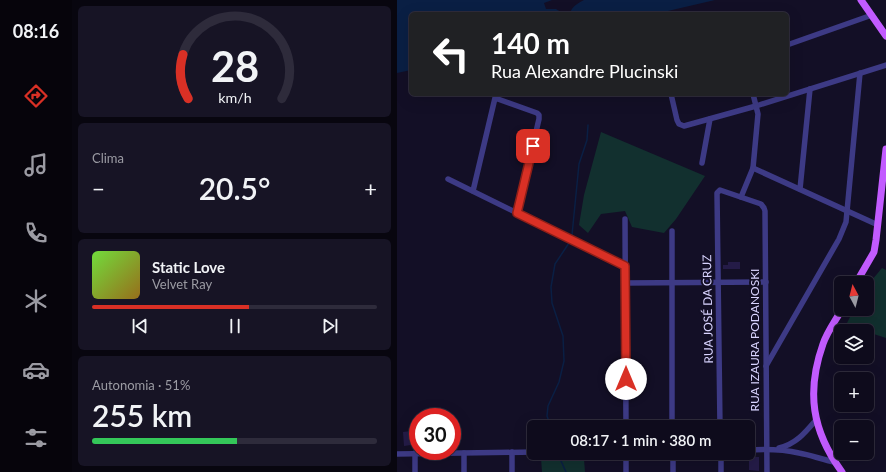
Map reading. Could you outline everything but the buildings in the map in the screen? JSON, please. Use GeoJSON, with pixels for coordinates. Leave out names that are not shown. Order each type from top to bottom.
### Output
{"type":"FeatureCollection","features":[{"type":"Feature","properties":{"kind":"main road"},"geometry":{"type":"LineString","coordinates":[[861,0],[886,36]]}},
{"type":"Feature","properties":{"kind":"main road"},"geometry":{"type":"LineString","coordinates":[[860,276],[874,252],[886,149]]}},
{"type":"Feature","properties":{"kind":"main road"},"geometry":{"type":"LineString","coordinates":[[838,316],[823,344],[815,372],[813,389],[816,420],[835,462],[843,472]]}},
{"type":"Feature","properties":{"kind":"street"},"geometry":{"type":"LineString","coordinates":[[789,44],[872,15]]}},
{"type":"Feature","properties":{"kind":"street"},"geometry":{"type":"LineString","coordinates":[[789,96],[886,65]]}},
{"type":"Feature","properties":{"kind":"street"},"geometry":{"type":"LineString","coordinates":[[766,366],[839,238],[846,222],[860,73]]}},
{"type":"Feature","properties":{"kind":"street"},"geometry":{"type":"LineString","coordinates":[[800,189],[810,89]]}},
{"type":"Feature","properties":{"kind":"street"},"geometry":{"type":"LineString","coordinates":[[671,96],[677,120],[684,126],[788,96]]}},
{"type":"Feature","properties":{"kind":"street"},"geometry":{"type":"LineString","coordinates":[[741,197],[753,168],[758,119],[757,106],[754,96]]}},
{"type":"Feature","properties":{"kind":"street"},"geometry":{"type":"LineString","coordinates":[[473,191],[495,98],[537,113],[539,115],[517,213]]}},
{"type":"Feature","properties":{"kind":"street"},"geometry":{"type":"LineString","coordinates":[[702,163],[711,119]]}},
{"type":"Feature","properties":{"kind":"street"},"geometry":{"type":"LineString","coordinates":[[753,168],[878,225]]}},
{"type":"Feature","properties":{"kind":"street"},"geometry":{"type":"LineString","coordinates":[[448,179],[625,266]]}},
{"type":"Feature","properties":{"kind":"street","name":"RUA JOSÉ DA CRUZ"},"geometry":{"type":"LineString","coordinates":[[720,420],[717,193],[719,190],[741,197]]}},
{"type":"Feature","properties":{"kind":"street","name":"RUA IZAURA PODANOSKI"},"geometry":{"type":"LineString","coordinates":[[741,197],[761,204],[764,208],[767,472]]}},
{"type":"Feature","properties":{"kind":"street"},"geometry":{"type":"LineString","coordinates":[[625,219],[626,420]]}},
{"type":"Feature","properties":{"kind":"street"},"geometry":{"type":"LineString","coordinates":[[672,231],[673,420]]}},
{"type":"Feature","properties":{"kind":"street"},"geometry":{"type":"LineString","coordinates":[[625,283],[766,282]]}},
{"type":"Feature","properties":{"kind":"street"},"geometry":{"type":"LineString","coordinates":[[775,449],[787,446],[797,440],[816,420]]}},
{"type":"Feature","properties":{"kind":"street"},"geometry":{"type":"LineString","coordinates":[[755,450],[775,449],[806,454],[835,462]]}},
{"type":"Feature","properties":{"kind":"street"},"geometry":{"type":"LineString","coordinates":[[512,452],[512,472]]}},
{"type":"Feature","properties":{"kind":"street"},"geometry":{"type":"LineString","coordinates":[[464,472],[464,453],[527,452]]}},
{"type":"Feature","properties":{"kind":"street"},"geometry":{"type":"LineString","coordinates":[[397,454],[409,453]]}},
{"type":"Feature","properties":{"kind":"street"},"geometry":{"type":"LineString","coordinates":[[415,460],[415,472]]}},
{"type":"Feature","properties":{"kind":"street"},"geometry":{"type":"LineString","coordinates":[[626,460],[626,472]]}},
{"type":"Feature","properties":{"kind":"street"},"geometry":{"type":"LineString","coordinates":[[673,460],[673,472]]}},
{"type":"Feature","properties":{"kind":"street"},"geometry":{"type":"LineString","coordinates":[[721,460],[721,472]]}},
{"type":"Feature","properties":{"kind":"green space"},"geometry":{"type":"Polygon","coordinates":[[[601,132],[705,176],[676,219],[664,233],[632,227],[625,211],[601,214],[588,233],[579,225],[584,195],[601,132]]]}},
{"type":"Feature","properties":{"kind":"green space"},"geometry":{"type":"Polygon","coordinates":[[[882,268],[886,270],[886,338],[874,334],[874,324],[846,324],[850,316],[874,316],[874,278],[882,268]]]}},
{"type":"Feature","properties":{"kind":"green space"},"geometry":{"type":"Polygon","coordinates":[[[541,460],[584,460],[585,472],[542,472],[541,460]]]}},
{"type":"Feature","properties":{"kind":"water"},"geometry":{"type":"Polygon","coordinates":[[[397,0],[552,0],[544,3],[546,9],[556,9],[561,12],[409,12],[409,70],[397,73],[397,0]]]}},
{"type":"Feature","properties":{"kind":"water"},"geometry":{"type":"Polygon","coordinates":[[[584,0],[715,0],[664,12],[571,12],[573,7],[584,0]]]}},
{"type":"Feature","properties":{"kind":"waterway"},"geometry":{"type":"LineString","coordinates":[[572,235],[579,164],[587,140],[588,125]]}},
{"type":"Feature","properties":{"kind":"waterway"},"geometry":{"type":"LineString","coordinates":[[548,420],[547,416],[548,406],[559,382],[564,361],[563,336],[552,303],[551,287],[555,264],[569,243]]}},
{"type":"Feature","properties":{"kind":"waterway"},"geometry":{"type":"LineString","coordinates":[[561,461],[566,472]]}},
{"type":"Feature","properties":{"kind":"route"},"geometry":{"type":"LineString","coordinates":[[533,146],[517,213],[625,266],[626,379]]}}]}
